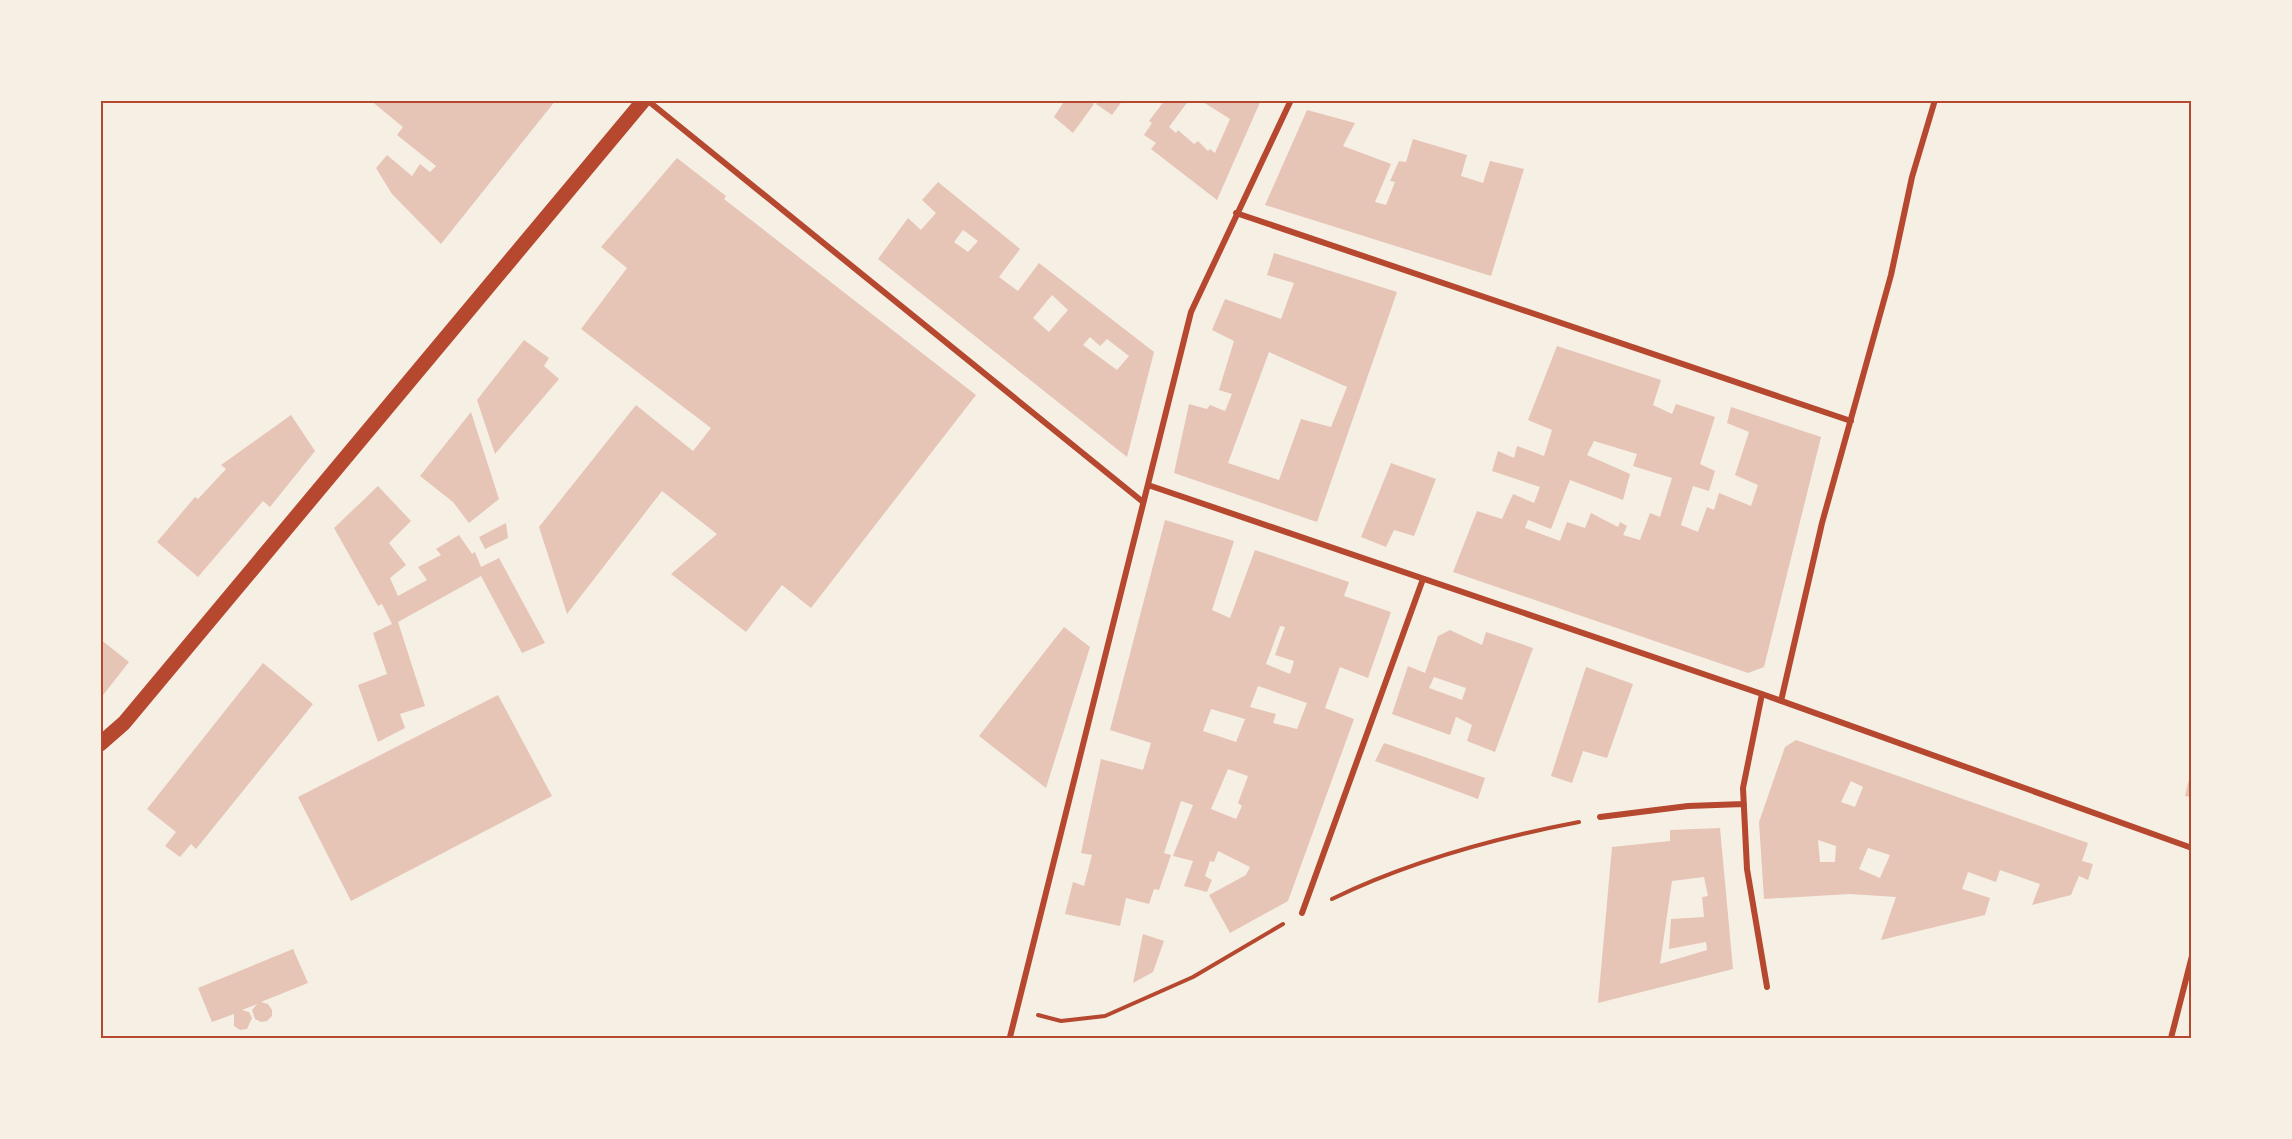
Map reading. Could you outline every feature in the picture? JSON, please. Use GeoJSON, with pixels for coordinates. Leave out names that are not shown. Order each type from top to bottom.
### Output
{"type":"FeatureCollection","features":[{"type":"Feature","properties":{"kind":"main road"},"geometry":{"type":"LineString","coordinates":[[100,744],[124,723],[645,100]]}},
{"type":"Feature","properties":{"kind":"street"},"geometry":{"type":"LineString","coordinates":[[645,100],[1143,502]]}},
{"type":"Feature","properties":{"kind":"street"},"geometry":{"type":"LineString","coordinates":[[1010,1037],[1191,312],[1291,100]]}},
{"type":"Feature","properties":{"kind":"street"},"geometry":{"type":"LineString","coordinates":[[1781,701],[1822,523],[1891,275],[1912,177],[1935,100]]}},
{"type":"Feature","properties":{"kind":"street"},"geometry":{"type":"LineString","coordinates":[[1236,213],[1851,421]]}},
{"type":"Feature","properties":{"kind":"street"},"geometry":{"type":"LineString","coordinates":[[1148,485],[1762,694],[2192,848]]}},
{"type":"Feature","properties":{"kind":"street"},"geometry":{"type":"LineString","coordinates":[[1302,913],[1423,579]]}},
{"type":"Feature","properties":{"kind":"street"},"geometry":{"type":"LineString","coordinates":[[1762,694],[1743,788],[1747,869],[1767,987]]}},
{"type":"Feature","properties":{"kind":"street"},"geometry":{"type":"LineString","coordinates":[[1600,818],[1688,806],[1744,804]]}},
{"type":"Feature","properties":{"kind":"street"},"geometry":{"type":"LineString","coordinates":[[2171,1038],[2192,956]]}},
{"type":"Feature","properties":{"kind":"building"},"geometry":{"type":"Polygon","coordinates":[[[370,100],[556,100],[441,244],[392,194],[376,168],[387,155],[412,176],[420,164],[430,172],[436,166],[397,135],[403,127],[370,100]]]}},
{"type":"Feature","properties":{"kind":"building"},"geometry":{"type":"Polygon","coordinates":[[[1065,100],[1089,100],[1094,104],[1073,133],[1054,117],[1065,100]]]}},
{"type":"Feature","properties":{"kind":"building"},"geometry":{"type":"Polygon","coordinates":[[[1100,100],[1123,100],[1112,115],[1096,104],[1100,100]]]}},
{"type":"Feature","properties":{"kind":"building"},"geometry":{"type":"Polygon","coordinates":[[[1165,100],[1189,100],[1169,127],[1176,133],[1178,130],[1194,144],[1198,141],[1208,151],[1210,149],[1215,153],[1230,119],[1200,100],[1261,100],[1217,200],[1151,149],[1156,143],[1144,135],[1152,123],[1149,121],[1165,100]]]}},
{"type":"Feature","properties":{"kind":"building"},"geometry":{"type":"Polygon","coordinates":[[[1307,110],[1355,123],[1343,146],[1391,164],[1375,202],[1386,205],[1395,182],[1390,181],[1399,161],[1406,162],[1413,139],[1467,155],[1461,176],[1483,183],[1490,161],[1524,169],[1491,276],[1265,205],[1307,110]]]}},
{"type":"Feature","properties":{"kind":"building"},"geometry":{"type":"Polygon","coordinates":[[[677,158],[726,196],[724,199],[976,395],[811,608],[782,585],[746,632],[671,574],[717,534],[662,491],[567,614],[539,527],[636,405],[693,451],[711,428],[581,329],[627,268],[601,247],[677,158]]]}},
{"type":"Feature","properties":{"kind":"building"},"geometry":{"type":"Polygon","coordinates":[[[938,182],[1020,249],[999,277],[1018,291],[1039,263],[1154,352],[1127,457],[878,259],[908,218],[921,230],[936,213],[922,200],[938,182]],[[963,230],[954,242],[968,252],[978,241],[963,230]],[[1052,295],[1033,318],[1049,332],[1068,310],[1052,295]],[[1090,337],[1083,345],[1117,370],[1129,356],[1107,339],[1100,346],[1090,337]]]}},
{"type":"Feature","properties":{"kind":"building"},"geometry":{"type":"Polygon","coordinates":[[[1274,253],[1397,292],[1317,522],[1174,473],[1189,404],[1207,409],[1210,405],[1225,411],[1232,394],[1219,390],[1234,341],[1212,330],[1225,299],[1281,319],[1294,283],[1267,275],[1274,253]],[[1269,352],[1228,463],[1279,480],[1301,419],[1331,427],[1347,387],[1269,352]]]}},
{"type":"Feature","properties":{"kind":"building"},"geometry":{"type":"Polygon","coordinates":[[[524,340],[549,358],[544,366],[559,379],[495,454],[477,400],[524,340]]]}},
{"type":"Feature","properties":{"kind":"building"},"geometry":{"type":"Polygon","coordinates":[[[1557,346],[1661,380],[1653,405],[1672,414],[1676,404],[1715,417],[1700,464],[1715,471],[1709,491],[1693,486],[1681,525],[1698,532],[1707,507],[1714,510],[1719,493],[1751,506],[1758,485],[1735,475],[1749,432],[1727,423],[1731,407],[1821,437],[1764,667],[1748,673],[1453,572],[1477,511],[1502,519],[1513,494],[1534,503],[1540,487],[1492,471],[1498,451],[1514,458],[1517,446],[1544,456],[1552,430],[1528,420],[1557,346]],[[1594,441],[1587,455],[1630,474],[1623,500],[1570,480],[1551,529],[1528,520],[1525,528],[1560,541],[1567,522],[1585,528],[1591,513],[1618,527],[1620,522],[1627,526],[1623,535],[1640,540],[1650,513],[1660,517],[1672,478],[1633,466],[1637,454],[1594,441]]]}},
{"type":"Feature","properties":{"kind":"building"},"geometry":{"type":"Polygon","coordinates":[[[471,412],[499,499],[469,523],[453,502],[420,476],[471,412]]]}},
{"type":"Feature","properties":{"kind":"building"},"geometry":{"type":"Polygon","coordinates":[[[291,415],[315,451],[270,507],[263,501],[198,577],[157,542],[195,497],[198,499],[226,469],[221,465],[291,415]]]}},
{"type":"Feature","properties":{"kind":"building"},"geometry":{"type":"Polygon","coordinates":[[[1391,463],[1436,479],[1414,536],[1394,530],[1386,547],[1361,537],[1391,463]]]}},
{"type":"Feature","properties":{"kind":"building"},"geometry":{"type":"Polygon","coordinates":[[[378,486],[411,521],[389,543],[406,565],[390,578],[398,596],[427,580],[418,567],[441,555],[436,549],[459,535],[472,554],[475,552],[481,567],[499,558],[545,643],[522,653],[481,576],[398,622],[425,706],[400,714],[405,728],[378,742],[358,685],[387,674],[373,633],[392,624],[382,604],[378,606],[334,528],[378,486]]]}},
{"type":"Feature","properties":{"kind":"building"},"geometry":{"type":"Polygon","coordinates":[[[1165,520],[1234,541],[1212,610],[1230,618],[1255,550],[1349,582],[1344,596],[1391,612],[1368,678],[1340,667],[1325,708],[1354,719],[1288,901],[1230,933],[1209,895],[1246,875],[1250,867],[1218,851],[1214,862],[1210,861],[1205,876],[1212,880],[1207,892],[1184,886],[1193,861],[1173,856],[1193,805],[1181,801],[1164,853],[1171,855],[1159,890],[1154,889],[1149,904],[1126,898],[1120,926],[1065,914],[1073,882],[1084,886],[1092,855],[1081,853],[1101,759],[1143,770],[1151,743],[1110,730],[1165,520]],[[1280,626],[1266,664],[1290,674],[1294,661],[1275,655],[1285,627],[1280,626]],[[1258,686],[1250,707],[1276,714],[1273,723],[1297,729],[1307,703],[1258,686]],[[1211,709],[1203,731],[1236,742],[1245,719],[1211,709]],[[1228,769],[1211,809],[1236,819],[1242,806],[1238,803],[1248,776],[1228,769]]]}},
{"type":"Feature","properties":{"kind":"building"},"geometry":{"type":"Polygon","coordinates":[[[506,523],[508,538],[485,549],[479,537],[506,523]]]}},
{"type":"Feature","properties":{"kind":"building"},"geometry":{"type":"Polygon","coordinates":[[[1064,627],[1090,647],[1046,788],[979,736],[1064,627]]]}},
{"type":"Feature","properties":{"kind":"building"},"geometry":{"type":"Polygon","coordinates":[[[1450,630],[1482,645],[1486,632],[1533,648],[1495,752],[1467,741],[1472,725],[1456,717],[1450,735],[1392,714],[1408,666],[1425,673],[1438,636],[1450,630]],[[1434,677],[1429,688],[1462,700],[1466,688],[1434,677]]]}},
{"type":"Feature","properties":{"kind":"building"},"geometry":{"type":"Polygon","coordinates":[[[100,639],[129,662],[100,699],[100,639]]]}},
{"type":"Feature","properties":{"kind":"building"},"geometry":{"type":"Polygon","coordinates":[[[263,663],[313,704],[196,849],[191,844],[180,857],[165,846],[176,832],[147,809],[263,663]]]}},
{"type":"Feature","properties":{"kind":"building"},"geometry":{"type":"Polygon","coordinates":[[[1586,667],[1633,684],[1607,758],[1583,751],[1572,783],[1551,776],[1586,667]]]}},
{"type":"Feature","properties":{"kind":"building"},"geometry":{"type":"Polygon","coordinates":[[[498,695],[552,796],[351,901],[298,797],[498,695]]]}},
{"type":"Feature","properties":{"kind":"building"},"geometry":{"type":"Polygon","coordinates":[[[1796,740],[2088,843],[2082,861],[2093,864],[2088,880],[2079,876],[2071,895],[2032,905],[2040,884],[2000,870],[1996,882],[1968,872],[1962,889],[1990,898],[1985,915],[1881,940],[1896,897],[1850,894],[1764,899],[1759,822],[1785,747],[1796,740]],[[1851,781],[1841,802],[1855,807],[1863,787],[1851,781]],[[1818,840],[1820,862],[1835,862],[1836,846],[1818,840]],[[1868,848],[1859,869],[1880,878],[1890,855],[1868,848]]]}},
{"type":"Feature","properties":{"kind":"building"},"geometry":{"type":"Polygon","coordinates":[[[1384,743],[1485,778],[1478,799],[1375,761],[1384,743]]]}},
{"type":"Feature","properties":{"kind":"building"},"geometry":{"type":"Polygon","coordinates":[[[2192,772],[2192,797],[2185,796],[2192,772]]]}},
{"type":"Feature","properties":{"kind":"building"},"geometry":{"type":"Polygon","coordinates":[[[1720,828],[1733,969],[1598,1003],[1612,847],[1670,841],[1670,830],[1720,828]],[[1704,877],[1672,881],[1660,964],[1707,950],[1706,942],[1669,949],[1671,919],[1704,917],[1702,897],[1708,896],[1704,877]]]}},
{"type":"Feature","properties":{"kind":"building"},"geometry":{"type":"Polygon","coordinates":[[[1143,934],[1164,941],[1153,972],[1133,983],[1143,934]]]}},
{"type":"Feature","properties":{"kind":"building"},"geometry":{"type":"Polygon","coordinates":[[[293,949],[308,983],[261,1002],[268,1004],[272,1010],[272,1016],[267,1021],[261,1022],[255,1019],[252,1010],[257,1004],[242,1010],[249,1012],[252,1018],[247,1029],[240,1030],[234,1026],[234,1014],[212,1022],[198,988],[293,949]]]}}]}
